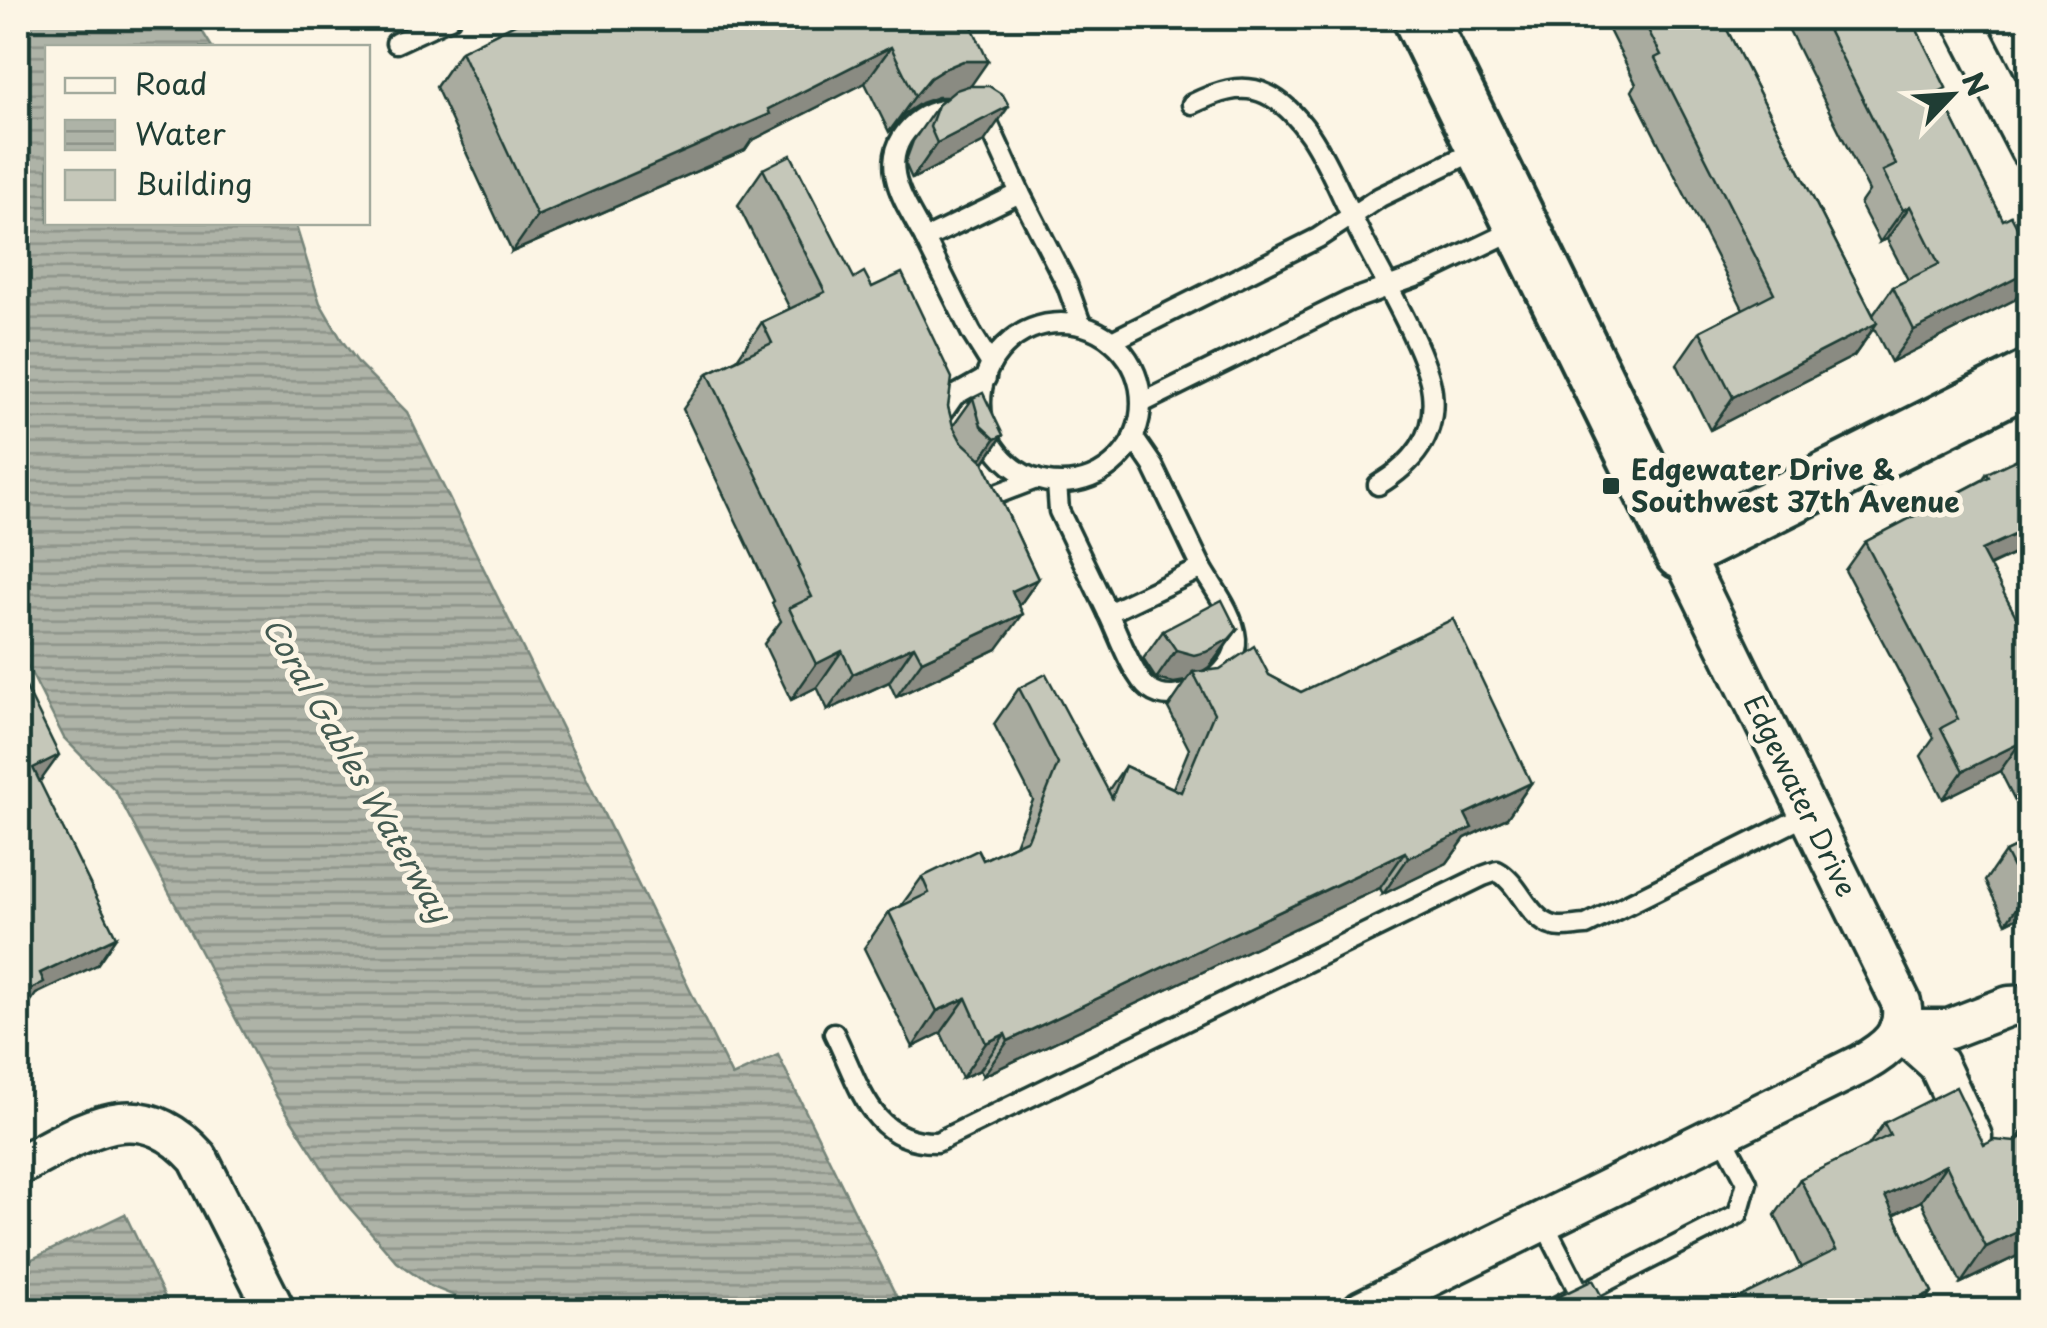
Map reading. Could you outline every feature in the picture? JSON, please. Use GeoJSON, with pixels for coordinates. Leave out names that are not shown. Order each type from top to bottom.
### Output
{"type":"FeatureCollection","features":[{"type":"Feature","properties":{"kind":"street","name":"Edgewater Drive"},"geometry":{"type":"LineString","coordinates":[[1420,18],[1901,1002],[1900,1029]]}},
{"type":"Feature","properties":{"kind":"street"},"geometry":{"type":"LineString","coordinates":[[1962,18],[2030,150]]}},
{"type":"Feature","properties":{"kind":"street"},"geometry":{"type":"LineString","coordinates":[[1682,552],[2030,377]]}},
{"type":"Feature","properties":{"kind":"street"},"geometry":{"type":"LineString","coordinates":[[1900,1029],[1950,1029],[2009,1006],[2030,1004]]}},
{"type":"Feature","properties":{"kind":"street"},"geometry":{"type":"LineString","coordinates":[[1362,1310],[1722,1135],[1876,1055],[1890,1045],[1900,1029]]}},
{"type":"Feature","properties":{"kind":"street"},"geometry":{"type":"LineString","coordinates":[[1900,1029],[1938,1064],[1981,1157]]}},
{"type":"Feature","properties":{"kind":"street"},"geometry":{"type":"LineString","coordinates":[[18,1166],[111,1122],[161,1126],[180,1138],[198,1158],[275,1310]]}},
{"type":"Feature","properties":{"kind":"lane"},"geometry":{"type":"LineString","coordinates":[[396,43],[450,18]]}},
{"type":"Feature","properties":{"kind":"lane"},"geometry":{"type":"LineString","coordinates":[[1192,104],[1240,89],[1265,94],[1281,103],[1311,137],[1386,286],[1422,360],[1432,393],[1426,437],[1416,456],[1378,486]]}},
{"type":"Feature","properties":{"kind":"lane"},"geometry":{"type":"LineString","coordinates":[[934,445],[934,428],[954,396],[988,371],[1007,343],[1029,328],[1055,322],[1081,324],[1112,341],[1138,377],[1142,404],[1133,437],[1116,462],[1099,474],[1078,482],[1057,483],[1036,479],[1008,462],[988,436],[982,416],[988,371],[894,178],[892,161],[904,133],[918,118],[950,108],[980,116],[996,138],[1067,285],[1081,324]]}},
{"type":"Feature","properties":{"kind":"lane"},"geometry":{"type":"LineString","coordinates":[[1112,341],[1318,238],[1380,197],[1484,147]]}},
{"type":"Feature","properties":{"kind":"lane"},"geometry":{"type":"LineString","coordinates":[[925,239],[1020,193]]}},
{"type":"Feature","properties":{"kind":"lane"},"geometry":{"type":"LineString","coordinates":[[1142,404],[1349,301],[1421,275],[1524,225]]}},
{"type":"Feature","properties":{"kind":"lane"},"geometry":{"type":"LineString","coordinates":[[1057,483],[1058,511],[1136,672],[1149,689],[1169,696],[1201,687],[1225,666],[1235,651],[1236,640],[1222,603],[1153,466],[1133,437]]}},
{"type":"Feature","properties":{"kind":"lane"},"geometry":{"type":"LineString","coordinates":[[961,484],[994,495],[1036,479]]}},
{"type":"Feature","properties":{"kind":"lane"},"geometry":{"type":"LineString","coordinates":[[1108,613],[1202,568]]}},
{"type":"Feature","properties":{"kind":"lane"},"geometry":{"type":"LineString","coordinates":[[834,1033],[884,1127],[901,1138],[937,1142],[1483,876],[1497,871],[1508,877],[1537,916],[1554,926],[1586,925],[1808,814]]}},
{"type":"Feature","properties":{"kind":"lane"},"geometry":{"type":"LineString","coordinates":[[1550,1310],[1738,1214],[1747,1182],[1722,1135]]}},
{"type":"Feature","properties":{"kind":"lane"},"geometry":{"type":"LineString","coordinates":[[1544,1223],[1580,1294]]}},
{"type":"Feature","properties":{"kind":"water","name":"Coral Gables Waterway"},"geometry":{"type":"Polygon","coordinates":[[[18,18],[194,18],[211,45],[45,45],[45,225],[296,225],[320,303],[359,364],[407,412],[732,1076],[778,1055],[903,1310],[489,1310],[430,1286],[397,1262],[342,1199],[277,1097],[115,790],[64,738],[18,647],[22,559],[18,541],[18,18]]]}},
{"type":"Feature","properties":{"kind":"water"},"geometry":{"type":"Polygon","coordinates":[[[125,1214],[171,1310],[18,1310],[18,1266],[125,1214]]]}},
{"type":"Feature","properties":{"kind":"building"},"geometry":{"type":"Polygon","coordinates":[[[527,18],[968,18],[988,61],[963,61],[946,68],[930,78],[915,96],[891,47],[768,109],[770,114],[537,216],[461,51],[527,18]]]}},
{"type":"Feature","properties":{"kind":"building"},"geometry":{"type":"Polygon","coordinates":[[[1642,18],[1721,18],[1877,323],[1733,397],[1700,331],[1774,293],[1655,58],[1661,55],[1642,18]]]}},
{"type":"Feature","properties":{"kind":"building"},"geometry":{"type":"Polygon","coordinates":[[[1822,18],[1911,18],[1946,88],[1939,92],[2003,220],[2011,216],[2030,252],[2030,271],[1914,330],[1893,287],[1939,264],[1910,206],[1903,210],[1883,171],[1896,165],[1822,18]]]}},
{"type":"Feature","properties":{"kind":"building"},"geometry":{"type":"Polygon","coordinates":[[[989,86],[1003,95],[1009,106],[937,143],[930,127],[938,105],[956,90],[989,86]]]}},
{"type":"Feature","properties":{"kind":"building"},"geometry":{"type":"Polygon","coordinates":[[[791,155],[854,278],[864,272],[872,287],[902,273],[952,378],[948,407],[953,426],[961,441],[983,461],[1038,579],[1012,591],[1023,614],[922,661],[914,646],[853,674],[842,651],[816,664],[789,608],[812,597],[708,373],[772,343],[762,322],[825,292],[763,169],[791,155]]]}},
{"type":"Feature","properties":{"kind":"building"},"geometry":{"type":"Polygon","coordinates":[[[983,393],[1003,435],[995,439],[981,426],[973,398],[983,393]]]}},
{"type":"Feature","properties":{"kind":"building"},"geometry":{"type":"Polygon","coordinates":[[[2030,453],[2030,528],[1981,550],[2030,643],[2030,761],[2020,743],[1963,771],[1941,728],[1958,719],[1865,542],[2030,453]]]}},
{"type":"Feature","properties":{"kind":"building"},"geometry":{"type":"Polygon","coordinates":[[[1222,600],[1237,630],[1229,639],[1194,655],[1176,650],[1163,631],[1222,600]]]}},
{"type":"Feature","properties":{"kind":"building"},"geometry":{"type":"Polygon","coordinates":[[[1453,619],[1531,783],[1465,814],[1472,828],[1408,858],[1405,852],[1008,1041],[1005,1034],[986,1043],[966,998],[937,1011],[889,912],[929,893],[922,877],[978,850],[983,860],[1028,839],[1058,764],[1019,688],[1046,674],[1112,798],[1125,766],[1181,792],[1214,713],[1193,672],[1220,669],[1254,646],[1269,675],[1301,692],[1453,619]]]}},
{"type":"Feature","properties":{"kind":"building"},"geometry":{"type":"Polygon","coordinates":[[[18,671],[59,755],[33,768],[116,937],[40,973],[44,982],[18,996],[18,671]]]}},
{"type":"Feature","properties":{"kind":"building"},"geometry":{"type":"Polygon","coordinates":[[[2030,840],[2030,893],[2026,894],[2005,852],[2030,840]]]}},
{"type":"Feature","properties":{"kind":"building"},"geometry":{"type":"Polygon","coordinates":[[[1956,1087],[1984,1145],[1994,1140],[2015,1142],[2030,1123],[2030,1226],[1986,1247],[1946,1165],[1885,1196],[1932,1292],[1894,1310],[1714,1310],[1836,1250],[1800,1179],[1890,1135],[1884,1123],[1956,1087]]]}},
{"type":"Feature","properties":{"kind":"building"},"geometry":{"type":"Polygon","coordinates":[[[1593,1280],[1609,1310],[1538,1310],[1537,1307],[1593,1280]]]}},
{"type":"Feature","properties":{"kind":"place","name":"Edgewater Drive & Southwest 37th Avenue"},"geometry":{"type":"Point","coordinates":[1611,486]}}]}
